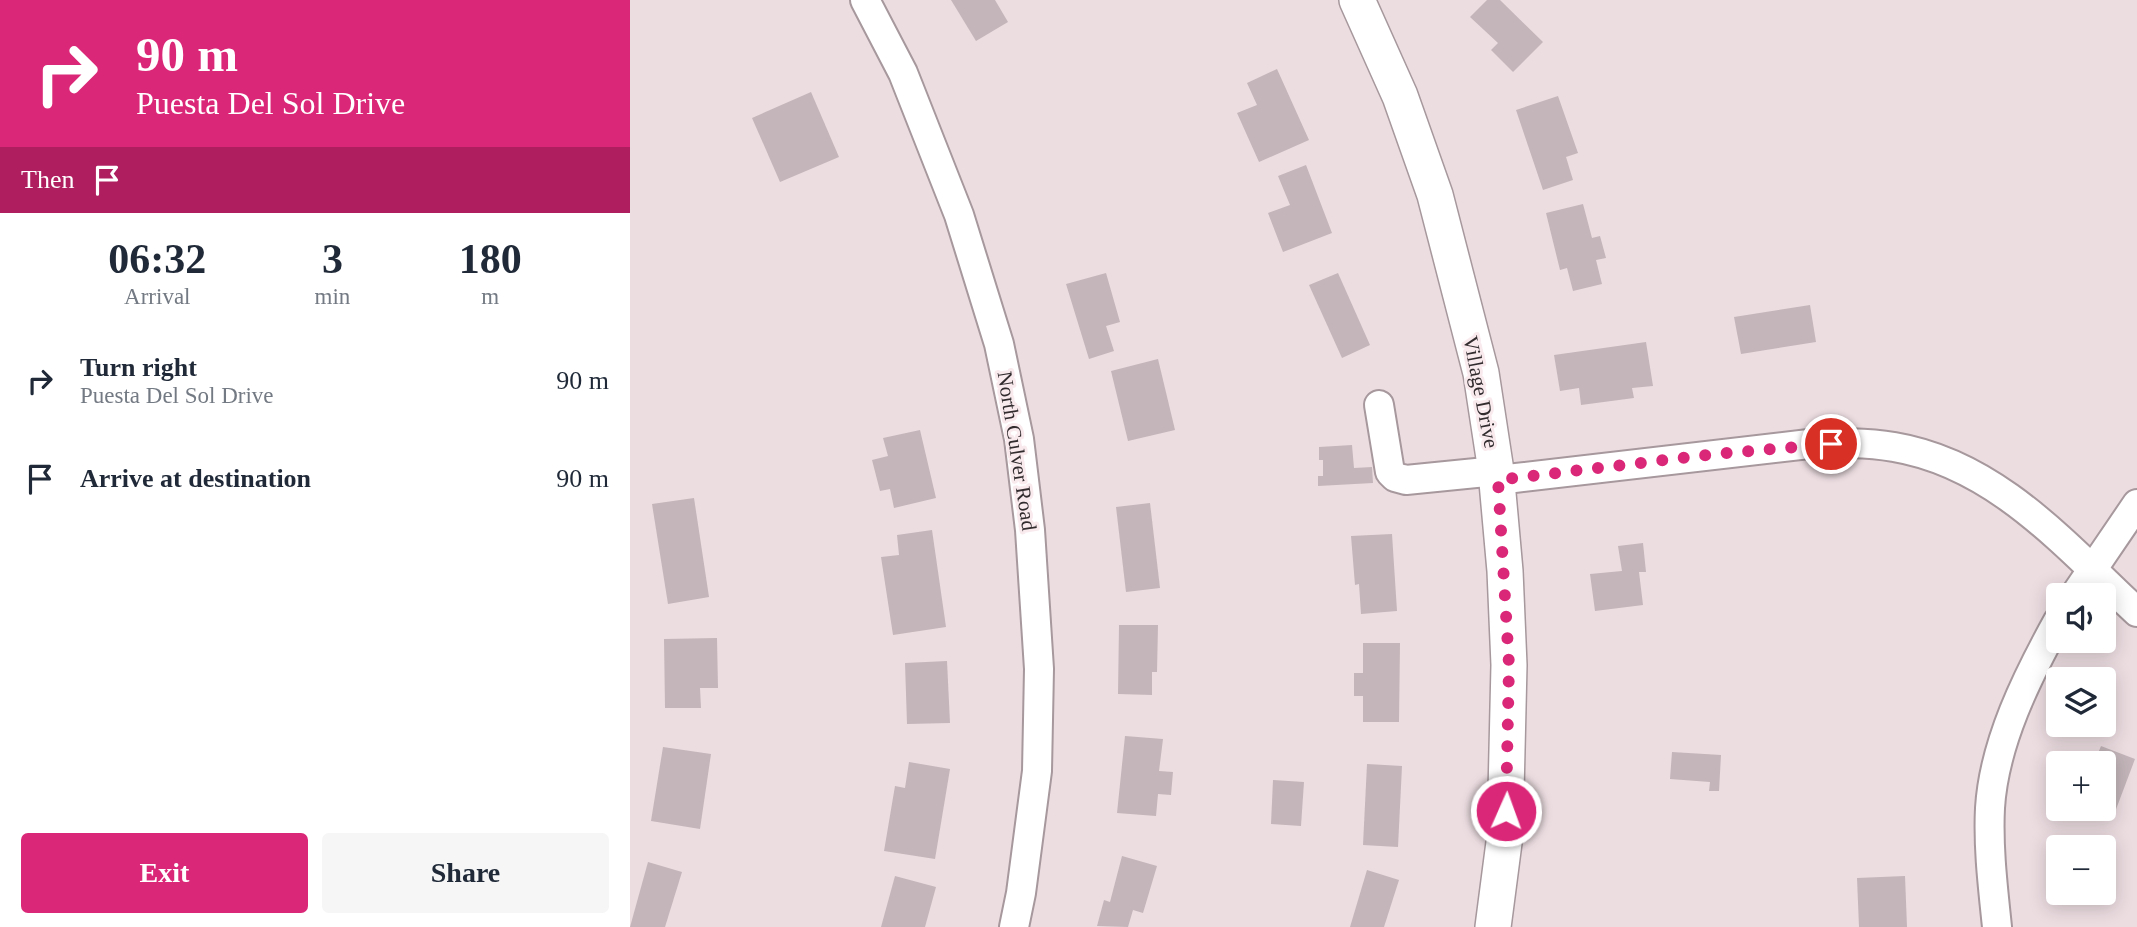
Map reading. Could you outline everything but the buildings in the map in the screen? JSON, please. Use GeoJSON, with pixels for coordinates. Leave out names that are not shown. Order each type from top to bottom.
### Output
{"type":"FeatureCollection","features":[{"type":"Feature","properties":{"kind":"main road","name":"Village Drive"},"geometry":{"type":"LineString","coordinates":[[1357,0],[1400,96],[1435,195],[1481,373],[1497,476],[1509,665],[1505,835],[1493,927]]}},
{"type":"Feature","properties":{"kind":"street","name":"North Culver Road"},"geometry":{"type":"LineString","coordinates":[[865,0],[904,73],[959,215],[999,344],[1018,439],[1030,530],[1039,669],[1037,771],[1014,927]]}},
{"type":"Feature","properties":{"kind":"street"},"geometry":{"type":"LineString","coordinates":[[1379,405],[1390,472],[1395,477],[1406,480],[1497,476],[1809,444],[1853,443],[1895,447],[1938,459],[1987,481],[2030,512],[2137,611]]}},
{"type":"Feature","properties":{"kind":"street"},"geometry":{"type":"LineString","coordinates":[[2083,583],[2137,504]]}},
{"type":"Feature","properties":{"kind":"street"},"geometry":{"type":"LineString","coordinates":[[1997,927],[1990,846],[1990,806],[1997,767],[2011,717],[2046,643]]}},
{"type":"Feature","properties":{"kind":"route"},"geometry":{"type":"LineString","coordinates":[[1506,811],[1509,665],[1498,480],[1715,454],[1831,444]]}}]}
